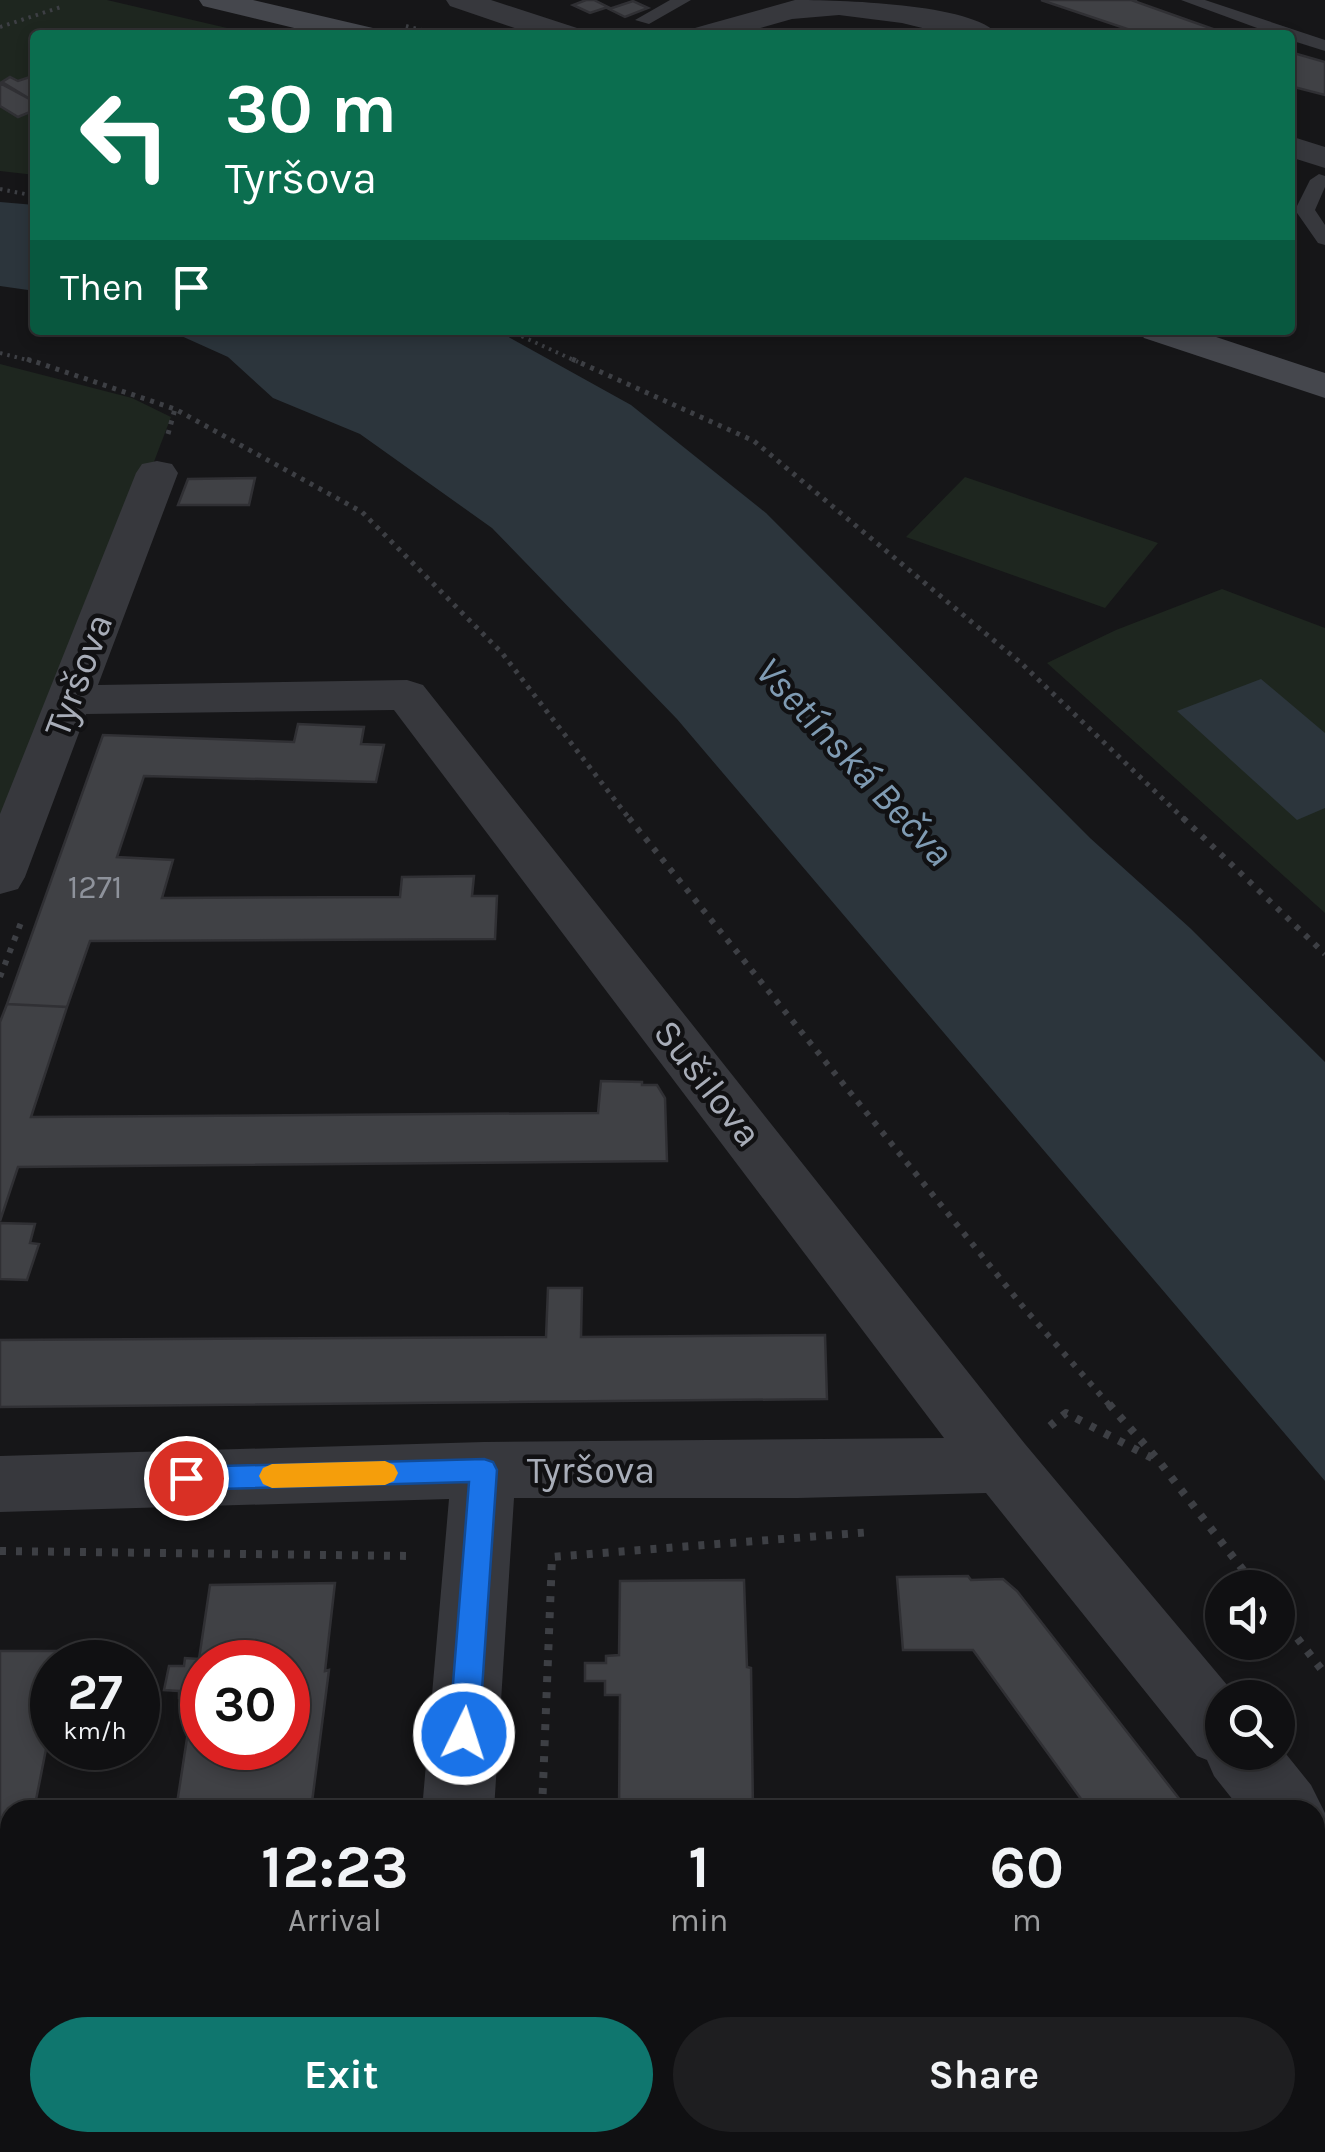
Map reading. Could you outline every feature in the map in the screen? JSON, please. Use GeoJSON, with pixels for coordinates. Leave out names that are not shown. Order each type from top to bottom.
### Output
{"type":"FeatureCollection","features":[{"type":"Feature","properties":{"kind":"street"},"geometry":{"type":"LineString","coordinates":[[214,0],[341,30]]}},
{"type":"Feature","properties":{"kind":"street"},"geometry":{"type":"LineString","coordinates":[[461,0],[551,30]]}},
{"type":"Feature","properties":{"kind":"street"},"geometry":{"type":"LineString","coordinates":[[723,30],[814,3],[890,12],[968,30]]}},
{"type":"Feature","properties":{"kind":"street"},"geometry":{"type":"LineString","coordinates":[[1172,335],[1325,386]]}},
{"type":"Feature","properties":{"kind":"street","name":"Tyršova"},"geometry":{"type":"LineString","coordinates":[[0,877],[157,473]]}},
{"type":"Feature","properties":{"kind":"street","name":"Sušilova"},"geometry":{"type":"LineString","coordinates":[[69,700],[407,695],[1002,1464],[1205,1711]]}},
{"type":"Feature","properties":{"kind":"street","name":"Tyršova"},"geometry":{"type":"LineString","coordinates":[[0,1484],[484,1470],[798,1470],[1002,1464]]}},
{"type":"Feature","properties":{"kind":"street"},"geometry":{"type":"LineString","coordinates":[[459,1800],[484,1470]]}},
{"type":"Feature","properties":{"kind":"street"},"geometry":{"type":"LineString","coordinates":[[1254,1770],[1278,1800]]}},
{"type":"Feature","properties":{"kind":"lane"},"geometry":{"type":"LineString","coordinates":[[643,20],[683,0]]}},
{"type":"Feature","properties":{"kind":"lane"},"geometry":{"type":"LineString","coordinates":[[1189,0],[1281,30]]}},
{"type":"Feature","properties":{"kind":"lane"},"geometry":{"type":"LineString","coordinates":[[1295,35],[1325,46]]}},
{"type":"Feature","properties":{"kind":"lane"},"geometry":{"type":"LineString","coordinates":[[1314,164],[1305,210],[1325,239]]}},
{"type":"Feature","properties":{"kind":"path"},"geometry":{"type":"LineString","coordinates":[[0,27],[44,16],[64,6]]}},
{"type":"Feature","properties":{"kind":"path"},"geometry":{"type":"LineString","coordinates":[[0,189],[30,195]]}},
{"type":"Feature","properties":{"kind":"path"},"geometry":{"type":"LineString","coordinates":[[519,335],[754,441],[1021,663],[1325,954]]}},
{"type":"Feature","properties":{"kind":"path"},"geometry":{"type":"LineString","coordinates":[[0,353],[175,408],[362,512],[502,653],[647,842],[1024,1308],[1158,1460],[1244,1570]]}},
{"type":"Feature","properties":{"kind":"path"},"geometry":{"type":"LineString","coordinates":[[1002,1464],[1066,1413],[1158,1460]]}},
{"type":"Feature","properties":{"kind":"path"},"geometry":{"type":"LineString","coordinates":[[542,1800],[552,1558],[885,1531]]}},
{"type":"Feature","properties":{"kind":"path"},"geometry":{"type":"LineString","coordinates":[[0,1551],[412,1556]]}},
{"type":"Feature","properties":{"kind":"path"},"geometry":{"type":"LineString","coordinates":[[1295,1635],[1325,1674]]}},
{"type":"Feature","properties":{"kind":"shaded area"},"geometry":{"type":"Polygon","coordinates":[[[0,0],[107,0],[236,30],[30,30],[30,174],[0,171],[0,0]]]}},
{"type":"Feature","properties":{"kind":"shaded area"},"geometry":{"type":"Polygon","coordinates":[[[0,364],[132,398],[171,417],[0,867],[0,364]]]}},
{"type":"Feature","properties":{"kind":"shaded area"},"geometry":{"type":"Polygon","coordinates":[[[965,477],[1158,543],[1105,608],[906,537],[965,477]]]}},
{"type":"Feature","properties":{"kind":"shaded area"},"geometry":{"type":"Polygon","coordinates":[[[1222,589],[1325,628],[1325,913],[1047,663],[1116,630],[1222,589]]]}},
{"type":"Feature","properties":{"kind":"water"},"geometry":{"type":"Polygon","coordinates":[[[0,202],[30,205],[30,290],[0,286],[0,202]]]}},
{"type":"Feature","properties":{"kind":"water","name":"Vsetínská Bečva"},"geometry":{"type":"Polygon","coordinates":[[[179,335],[505,335],[631,405],[766,513],[1090,838],[1190,928],[1325,1062],[1325,1481],[677,719],[492,528],[360,434],[273,398],[228,357],[179,335]]]}},
{"type":"Feature","properties":{"kind":"water"},"geometry":{"type":"Polygon","coordinates":[[[1261,679],[1325,733],[1325,808],[1297,820],[1177,711],[1261,679]]]}},
{"type":"Feature","properties":{"kind":"building"},"geometry":{"type":"Polygon","coordinates":[[[586,0],[608,7],[590,13],[573,5],[586,0]]]}},
{"type":"Feature","properties":{"kind":"building"},"geometry":{"type":"Polygon","coordinates":[[[1041,0],[1137,0],[1134,1],[1216,30],[1130,30],[1041,0]]]}},
{"type":"Feature","properties":{"kind":"building"},"geometry":{"type":"Polygon","coordinates":[[[633,1],[648,8],[625,17],[609,9],[633,1]]]}},
{"type":"Feature","properties":{"kind":"building"},"geometry":{"type":"Polygon","coordinates":[[[1295,53],[1325,62],[1325,95],[1295,87],[1295,53]]]}},
{"type":"Feature","properties":{"kind":"building"},"geometry":{"type":"Polygon","coordinates":[[[10,77],[18,81],[30,77],[30,99],[2,82],[10,77]]]}},
{"type":"Feature","properties":{"kind":"building"},"geometry":{"type":"Polygon","coordinates":[[[0,83],[30,99],[30,112],[18,117],[0,106],[0,83]]]}},
{"type":"Feature","properties":{"kind":"building"},"geometry":{"type":"Polygon","coordinates":[[[255,478],[249,505],[178,505],[188,479],[255,478]]]}},
{"type":"Feature","properties":{"kind":"building"},"geometry":{"type":"Polygon","coordinates":[[[298,724],[364,727],[361,744],[384,745],[376,782],[144,776],[117,857],[173,860],[162,898],[400,897],[402,877],[474,876],[472,896],[497,896],[495,939],[90,941],[67,1007],[7,1004],[103,735],[294,742],[298,724]]]}},
{"type":"Feature","properties":{"kind":"building"},"geometry":{"type":"Polygon","coordinates":[[[7,1004],[67,1007],[31,1117],[598,1113],[601,1081],[642,1082],[657,1085],[665,1098],[667,1161],[18,1167],[0,1221],[0,1022],[7,1004]]]}},
{"type":"Feature","properties":{"kind":"building"},"geometry":{"type":"Polygon","coordinates":[[[0,1223],[35,1224],[30,1243],[39,1244],[27,1280],[0,1279],[0,1223]]]}},
{"type":"Feature","properties":{"kind":"building"},"geometry":{"type":"Polygon","coordinates":[[[548,1288],[582,1288],[581,1337],[825,1335],[827,1399],[0,1407],[0,1340],[546,1337],[548,1288]]]}},
{"type":"Feature","properties":{"kind":"building"},"geometry":{"type":"Polygon","coordinates":[[[897,1577],[1003,1579],[1017,1591],[1180,1800],[1082,1800],[973,1650],[903,1650],[897,1577]]]}},
{"type":"Feature","properties":{"kind":"building"},"geometry":{"type":"Polygon","coordinates":[[[744,1580],[747,1667],[751,1668],[753,1800],[619,1800],[620,1695],[605,1695],[605,1681],[585,1681],[585,1663],[606,1663],[606,1656],[619,1655],[620,1581],[744,1580]]]}},
{"type":"Feature","properties":{"kind":"building"},"geometry":{"type":"Polygon","coordinates":[[[335,1583],[325,1671],[329,1670],[312,1800],[178,1800],[182,1770],[310,1770],[310,1640],[202,1640],[210,1585],[335,1583]]]}},
{"type":"Feature","properties":{"kind":"building"},"geometry":{"type":"Polygon","coordinates":[[[0,1651],[30,1651],[30,1770],[42,1770],[36,1800],[0,1800],[0,1651]]]}},
{"type":"Feature","properties":{"kind":"building"},"geometry":{"type":"Polygon","coordinates":[[[169,1666],[180,1666],[180,1698],[179,1691],[164,1690],[169,1666]]]}},
{"type":"Feature","properties":{"kind":"slow traffic"},"geometry":{"type":"LineString","coordinates":[[272,1476],[385,1473]]}},
{"type":"Feature","properties":{"kind":"route"},"geometry":{"type":"LineString","coordinates":[[186,1478],[484,1470],[464,1734]]}}]}
